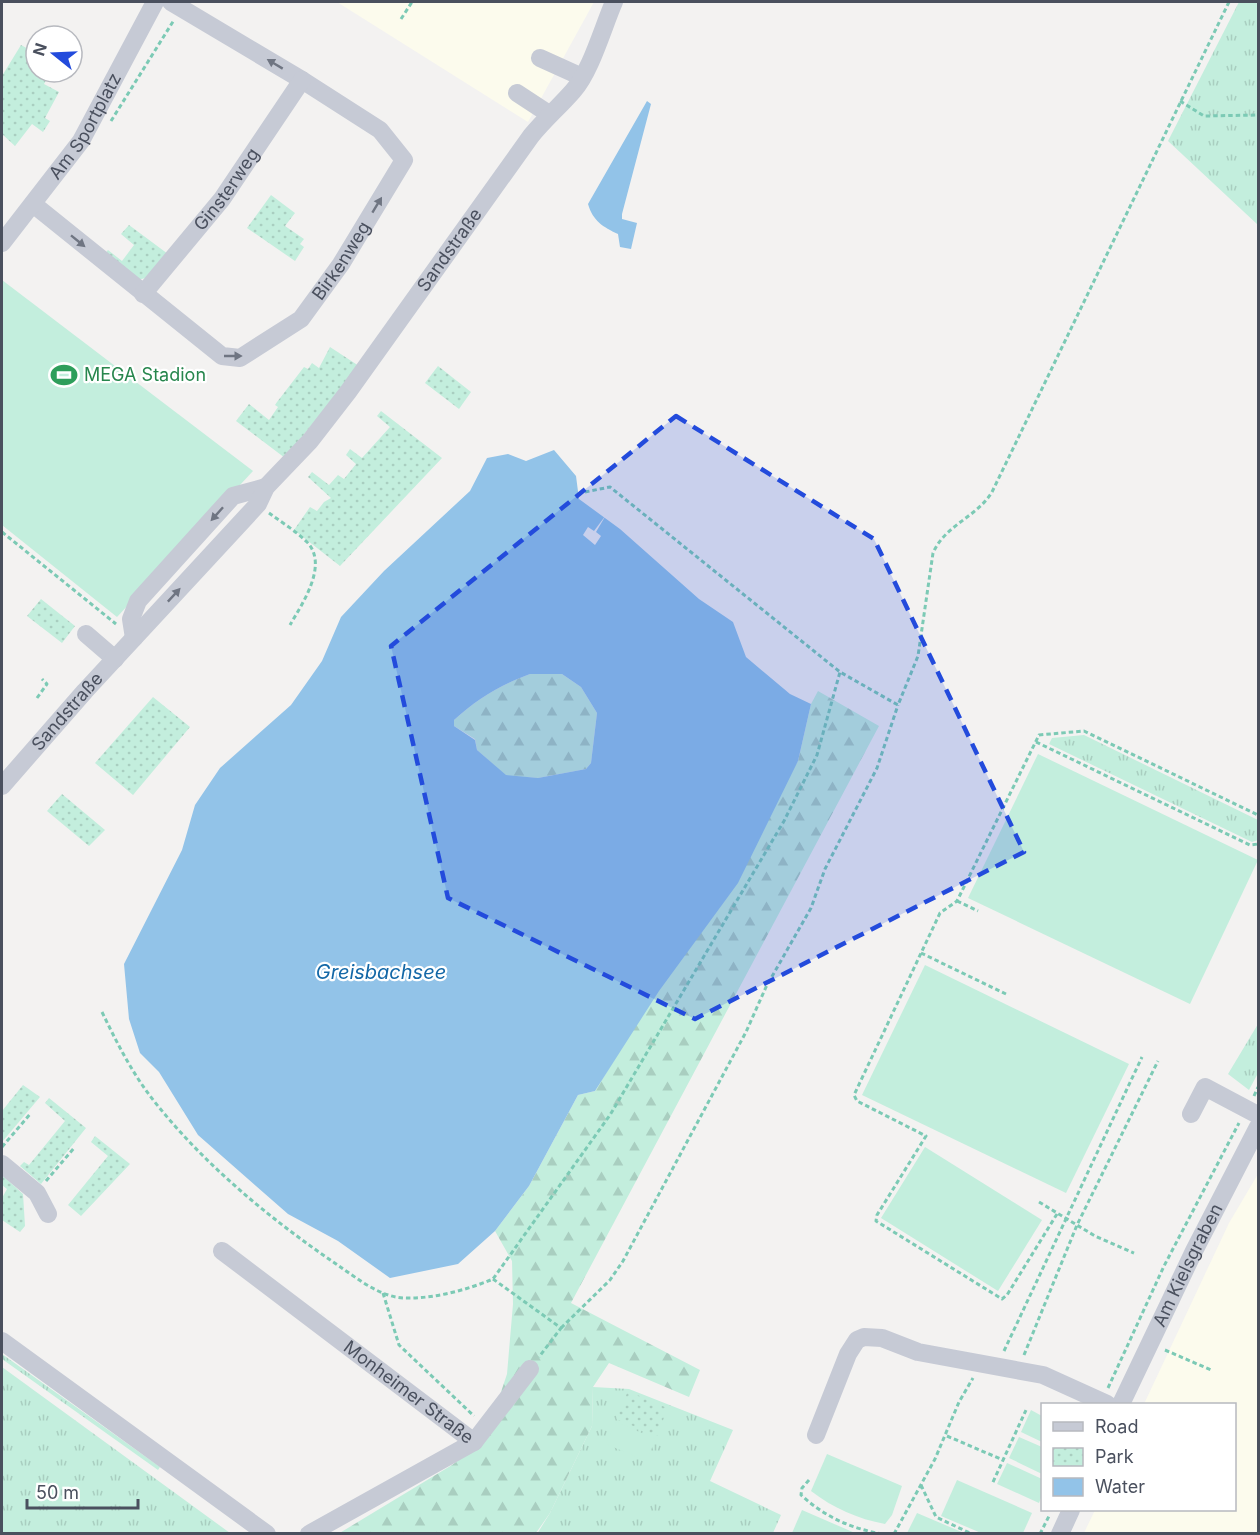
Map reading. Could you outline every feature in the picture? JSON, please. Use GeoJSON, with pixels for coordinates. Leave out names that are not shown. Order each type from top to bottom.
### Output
{"type":"FeatureCollection","features":[{"type":"Feature","properties":{"kind":"street","name":"Am Sportplatz"},"geometry":{"type":"LineString","coordinates":[[2,243],[81,141],[155,2]]}},
{"type":"Feature","properties":{"kind":"street","name":"Sandstraße"},"geometry":{"type":"LineString","coordinates":[[2,786],[258,504],[266,487],[310,441],[549,114],[574,91],[614,2]]}},
{"type":"Feature","properties":{"kind":"street","name":"Birkenweg"},"geometry":{"type":"LineString","coordinates":[[33,204],[222,356],[240,358],[301,319],[341,264],[404,160],[380,130],[302,80],[174,8]]}},
{"type":"Feature","properties":{"kind":"street"},"geometry":{"type":"LineString","coordinates":[[540,58],[582,77]]}},
{"type":"Feature","properties":{"kind":"street","name":"Ginsterweg"},"geometry":{"type":"LineString","coordinates":[[143,294],[222,199],[302,80]]}},
{"type":"Feature","properties":{"kind":"street"},"geometry":{"type":"LineString","coordinates":[[517,93],[549,114]]}},
{"type":"Feature","properties":{"kind":"street"},"geometry":{"type":"LineString","coordinates":[[134,638],[130,619],[138,601],[233,496],[266,487]]}},
{"type":"Feature","properties":{"kind":"street"},"geometry":{"type":"LineString","coordinates":[[86,634],[115,659]]}},
{"type":"Feature","properties":{"kind":"street"},"geometry":{"type":"LineString","coordinates":[[1191,1114],[1205,1087],[1258,1115]]}},
{"type":"Feature","properties":{"kind":"street","name":"Am Kielsgraben"},"geometry":{"type":"LineString","coordinates":[[1121,1403],[1258,1127]]}},
{"type":"Feature","properties":{"kind":"street"},"geometry":{"type":"LineString","coordinates":[[2,1164],[37,1193],[48,1214]]}},
{"type":"Feature","properties":{"kind":"street","name":"Monheimer Straße"},"geometry":{"type":"LineString","coordinates":[[222,1251],[474,1442],[309,1533]]}},
{"type":"Feature","properties":{"kind":"street"},"geometry":{"type":"LineString","coordinates":[[816,1435],[848,1354],[857,1340],[864,1337],[882,1338],[918,1352],[1043,1375],[1105,1403]]}},
{"type":"Feature","properties":{"kind":"street"},"geometry":{"type":"LineString","coordinates":[[2,1341],[267,1533]]}},
{"type":"Feature","properties":{"kind":"street"},"geometry":{"type":"LineString","coordinates":[[474,1442],[530,1369]]}},
{"type":"Feature","properties":{"kind":"street"},"geometry":{"type":"LineString","coordinates":[[1060,1533],[1070,1511]]}},
{"type":"Feature","properties":{"kind":"path"},"geometry":{"type":"LineString","coordinates":[[401,19],[412,2]]}},
{"type":"Feature","properties":{"kind":"path"},"geometry":{"type":"LineString","coordinates":[[530,1369],[561,1328],[610,1280],[623,1261],[746,1032],[766,987],[811,908],[825,869],[877,768],[898,705],[918,656],[933,553],[939,541],[985,504],[992,492],[1229,2]]}},
{"type":"Feature","properties":{"kind":"path"},"geometry":{"type":"LineString","coordinates":[[108,126],[174,8]]}},
{"type":"Feature","properties":{"kind":"path"},"geometry":{"type":"LineString","coordinates":[[1180,101],[1204,116],[1258,115]]}},
{"type":"Feature","properties":{"kind":"path"},"geometry":{"type":"LineString","coordinates":[[585,492],[610,487],[840,672],[898,705]]}},
{"type":"Feature","properties":{"kind":"path"},"geometry":{"type":"LineString","coordinates":[[258,504],[307,542],[314,552],[313,576],[308,594],[290,625]]}},
{"type":"Feature","properties":{"kind":"path"},"geometry":{"type":"LineString","coordinates":[[2,532],[134,638]]}},
{"type":"Feature","properties":{"kind":"path"},"geometry":{"type":"LineString","coordinates":[[102,1012],[128,1064],[158,1106],[222,1174],[297,1237],[383,1293],[404,1298],[474,1287],[493,1279],[610,1115],[784,821],[817,755],[840,672]]}},
{"type":"Feature","properties":{"kind":"path"},"geometry":{"type":"LineString","coordinates":[[37,698],[47,684],[42,679]]}},
{"type":"Feature","properties":{"kind":"path"},"geometry":{"type":"LineString","coordinates":[[1057,1214],[1007,1295],[1002,1299],[876,1221],[877,1215],[926,1136],[857,1101],[854,1095],[940,913],[957,901],[1039,735],[1084,731],[1258,815]]}},
{"type":"Feature","properties":{"kind":"path"},"geometry":{"type":"LineString","coordinates":[[1036,741],[1250,845],[1258,844]]}},
{"type":"Feature","properties":{"kind":"path"},"geometry":{"type":"LineString","coordinates":[[957,901],[978,911]]}},
{"type":"Feature","properties":{"kind":"path"},"geometry":{"type":"LineString","coordinates":[[921,953],[1006,994]]}},
{"type":"Feature","properties":{"kind":"path"},"geometry":{"type":"LineString","coordinates":[[894,1533],[947,1436],[959,1402],[989,1365],[1065,1219],[1142,1057]]}},
{"type":"Feature","properties":{"kind":"path"},"geometry":{"type":"LineString","coordinates":[[1018,1370],[1077,1225],[1158,1061]]}},
{"type":"Feature","properties":{"kind":"path"},"geometry":{"type":"LineString","coordinates":[[2,1147],[31,1113]]}},
{"type":"Feature","properties":{"kind":"path"},"geometry":{"type":"LineString","coordinates":[[44,1183],[74,1148]]}},
{"type":"Feature","properties":{"kind":"path"},"geometry":{"type":"LineString","coordinates":[[1039,1202],[1065,1219],[1134,1252]]}},
{"type":"Feature","properties":{"kind":"path"},"geometry":{"type":"LineString","coordinates":[[493,1279],[561,1328]]}},
{"type":"Feature","properties":{"kind":"path"},"geometry":{"type":"LineString","coordinates":[[383,1293],[399,1345],[485,1427]]}},
{"type":"Feature","properties":{"kind":"path"},"geometry":{"type":"LineString","coordinates":[[1150,1343],[1211,1370]]}},
{"type":"Feature","properties":{"kind":"path"},"geometry":{"type":"LineString","coordinates":[[993,1482],[1026,1410]]}},
{"type":"Feature","properties":{"kind":"path"},"geometry":{"type":"LineString","coordinates":[[947,1436],[1003,1460]]}},
{"type":"Feature","properties":{"kind":"path"},"geometry":{"type":"LineString","coordinates":[[809,1480],[802,1488],[801,1495],[820,1512],[861,1531],[882,1533]]}},
{"type":"Feature","properties":{"kind":"path"},"geometry":{"type":"LineString","coordinates":[[921,1485],[936,1518],[972,1533]]}},
{"type":"Feature","properties":{"kind":"path"},"geometry":{"type":"LineString","coordinates":[[1041,1533],[1051,1511]]}},
{"type":"Feature","properties":{"kind":"highlighted area"},"geometry":{"type":"Polygon","coordinates":[[[676,416],[874,539],[1024,852],[695,1019],[448,898],[391,646],[676,416]]]}},
{"type":"Feature","properties":{"kind":"shaded area"},"geometry":{"type":"Polygon","coordinates":[[[337,2],[594,2],[528,122],[337,2]]]}},
{"type":"Feature","properties":{"kind":"shaded area"},"geometry":{"type":"Polygon","coordinates":[[[1258,1174],[1258,1533],[1084,1533],[1095,1511],[1236,1511],[1236,1403],[1144,1403],[1229,1223],[1258,1174]]]}},
{"type":"Feature","properties":{"kind":"green space"},"geometry":{"type":"Polygon","coordinates":[[[1239,2],[1258,2],[1258,225],[1168,141],[1239,2]]]}},
{"type":"Feature","properties":{"kind":"green space"},"geometry":{"type":"Polygon","coordinates":[[[21,45],[24,47],[24,84],[44,84],[59,92],[45,118],[50,121],[43,132],[32,124],[15,146],[2,134],[2,76],[21,45]]]}},
{"type":"Feature","properties":{"kind":"green space"},"geometry":{"type":"Polygon","coordinates":[[[271,195],[295,213],[285,226],[304,239],[300,244],[304,247],[295,261],[247,228],[271,195]]]}},
{"type":"Feature","properties":{"kind":"green space"},"geometry":{"type":"Polygon","coordinates":[[[129,225],[168,254],[146,278],[137,280],[104,255],[108,250],[122,261],[134,245],[121,234],[129,225]]]}},
{"type":"Feature","properties":{"kind":"green space","name":"MEGA Stadion"},"geometry":{"type":"Polygon","coordinates":[[[2,280],[253,471],[117,617],[2,525],[2,280]]]}},
{"type":"Feature","properties":{"kind":"green space"},"geometry":{"type":"Polygon","coordinates":[[[330,347],[359,366],[285,458],[236,421],[249,404],[269,420],[278,407],[275,405],[304,367],[308,369],[312,363],[319,368],[330,347]]]}},
{"type":"Feature","properties":{"kind":"green space"},"geometry":{"type":"Polygon","coordinates":[[[438,366],[471,392],[459,409],[425,383],[438,366]]]}},
{"type":"Feature","properties":{"kind":"green space"},"geometry":{"type":"Polygon","coordinates":[[[381,411],[442,458],[340,566],[294,530],[310,507],[317,511],[324,502],[331,498],[308,477],[312,472],[329,485],[338,475],[344,479],[356,464],[346,455],[350,449],[362,458],[390,427],[377,416],[381,411]]]}},
{"type":"Feature","properties":{"kind":"green space"},"geometry":{"type":"Polygon","coordinates":[[[41,599],[75,626],[62,643],[27,616],[41,599]]]}},
{"type":"Feature","properties":{"kind":"green space"},"geometry":{"type":"Polygon","coordinates":[[[530,674],[562,674],[581,687],[597,713],[591,763],[586,769],[538,778],[506,776],[477,750],[475,739],[454,726],[454,720],[480,699],[530,674]]]}},
{"type":"Feature","properties":{"kind":"green space"},"geometry":{"type":"Polygon","coordinates":[[[818,691],[879,726],[571,1303],[700,1370],[689,1397],[609,1363],[593,1387],[592,1426],[550,1513],[536,1533],[338,1534],[452,1465],[485,1440],[507,1374],[513,1304],[512,1261],[495,1231],[529,1186],[578,1095],[595,1091],[798,761],[811,704],[818,691]]]}},
{"type":"Feature","properties":{"kind":"green space"},"geometry":{"type":"Polygon","coordinates":[[[153,697],[190,727],[133,795],[95,763],[153,697]]]}},
{"type":"Feature","properties":{"kind":"green space"},"geometry":{"type":"Polygon","coordinates":[[[1084,735],[1258,820],[1258,840],[1252,842],[1049,744],[1052,738],[1084,735]]]}},
{"type":"Feature","properties":{"kind":"green space"},"geometry":{"type":"Polygon","coordinates":[[[1038,754],[1258,860],[1190,1004],[968,898],[1038,754]]]}},
{"type":"Feature","properties":{"kind":"green space"},"geometry":{"type":"Polygon","coordinates":[[[62,794],[105,830],[89,846],[47,811],[62,794]]]}},
{"type":"Feature","properties":{"kind":"green space"},"geometry":{"type":"Polygon","coordinates":[[[925,965],[1129,1064],[1066,1193],[862,1095],[925,965]]]}},
{"type":"Feature","properties":{"kind":"green space"},"geometry":{"type":"Polygon","coordinates":[[[1258,1024],[1258,1073],[1249,1090],[1228,1074],[1258,1024]]]}},
{"type":"Feature","properties":{"kind":"green space"},"geometry":{"type":"Polygon","coordinates":[[[23,1085],[40,1097],[2,1142],[2,1111],[23,1085]]]}},
{"type":"Feature","properties":{"kind":"green space"},"geometry":{"type":"Polygon","coordinates":[[[49,1098],[86,1128],[41,1184],[20,1166],[24,1162],[29,1165],[65,1121],[45,1103],[49,1098]]]}},
{"type":"Feature","properties":{"kind":"green space"},"geometry":{"type":"Polygon","coordinates":[[[95,1136],[130,1164],[81,1216],[68,1205],[108,1156],[91,1142],[95,1136]]]}},
{"type":"Feature","properties":{"kind":"green space"},"geometry":{"type":"Polygon","coordinates":[[[925,1147],[1042,1220],[998,1291],[881,1218],[925,1147]]]}},
{"type":"Feature","properties":{"kind":"green space"},"geometry":{"type":"Polygon","coordinates":[[[2,1175],[23,1194],[25,1226],[20,1232],[2,1220],[2,1198],[7,1189],[2,1185],[2,1175]]]}},
{"type":"Feature","properties":{"kind":"green space"},"geometry":{"type":"Polygon","coordinates":[[[2,1354],[160,1467],[158,1470],[2,1359],[2,1354]]]}},
{"type":"Feature","properties":{"kind":"green space"},"geometry":{"type":"Polygon","coordinates":[[[2,1367],[230,1533],[2,1533],[2,1367]]]}},
{"type":"Feature","properties":{"kind":"green space"},"geometry":{"type":"Polygon","coordinates":[[[593,1387],[629,1389],[733,1430],[710,1481],[781,1515],[773,1533],[537,1534],[550,1513],[592,1426],[593,1387]]]}},
{"type":"Feature","properties":{"kind":"green space"},"geometry":{"type":"Polygon","coordinates":[[[628,1391],[667,1408],[658,1436],[616,1419],[628,1391]]]}},
{"type":"Feature","properties":{"kind":"green space"},"geometry":{"type":"Polygon","coordinates":[[[1031,1410],[1041,1415],[1041,1442],[1021,1432],[1031,1410]]]}},
{"type":"Feature","properties":{"kind":"green space"},"geometry":{"type":"Polygon","coordinates":[[[616,1422],[656,1439],[646,1461],[606,1444],[616,1422]]]}},
{"type":"Feature","properties":{"kind":"green space"},"geometry":{"type":"Polygon","coordinates":[[[1019,1437],[1041,1447],[1041,1474],[1009,1458],[1019,1437]]]}},
{"type":"Feature","properties":{"kind":"green space"},"geometry":{"type":"Polygon","coordinates":[[[827,1454],[902,1486],[892,1515],[885,1524],[846,1512],[811,1491],[827,1454]]]}},
{"type":"Feature","properties":{"kind":"green space"},"geometry":{"type":"Polygon","coordinates":[[[1007,1463],[1041,1479],[1039,1503],[997,1484],[1007,1463]]]}},
{"type":"Feature","properties":{"kind":"green space"},"geometry":{"type":"Polygon","coordinates":[[[957,1480],[1032,1513],[1023,1533],[981,1533],[941,1516],[957,1480]]]}},
{"type":"Feature","properties":{"kind":"green space"},"geometry":{"type":"Polygon","coordinates":[[[802,1510],[855,1533],[792,1533],[802,1510]]]}},
{"type":"Feature","properties":{"kind":"green space"},"geometry":{"type":"Polygon","coordinates":[[[917,1513],[964,1533],[907,1533],[917,1513]]]}},
{"type":"Feature","properties":{"kind":"water"},"geometry":{"type":"Polygon","coordinates":[[[647,101],[651,104],[622,214],[622,219],[637,223],[631,249],[620,247],[618,234],[599,223],[588,204],[647,101]]]}},
{"type":"Feature","properties":{"kind":"water","name":"Greisbachsee"},"geometry":{"type":"Polygon","coordinates":[[[554,450],[576,476],[579,499],[620,529],[699,599],[733,622],[746,657],[790,694],[811,704],[798,761],[738,883],[659,991],[595,1091],[578,1095],[529,1186],[495,1231],[458,1264],[390,1278],[338,1241],[288,1214],[198,1135],[159,1072],[140,1053],[129,1019],[124,964],[182,850],[195,805],[220,768],[291,705],[322,661],[341,617],[384,571],[470,491],[487,458],[508,454],[526,461],[554,450]],[[530,674],[509,683],[489,693],[471,706],[454,720],[454,726],[475,740],[477,750],[506,775],[538,778],[586,769],[591,763],[597,713],[581,687],[562,674],[530,674]]]}},
{"type":"Feature","properties":{"kind":"pier"},"geometry":{"type":"Polygon","coordinates":[[[606,515],[596,532],[601,536],[595,545],[583,535],[588,527],[594,531],[606,515]]]}},
{"type":"Feature","properties":{"kind":"place","name":"MEGA Stadion"},"geometry":{"type":"Point","coordinates":[64,375]}}]}
